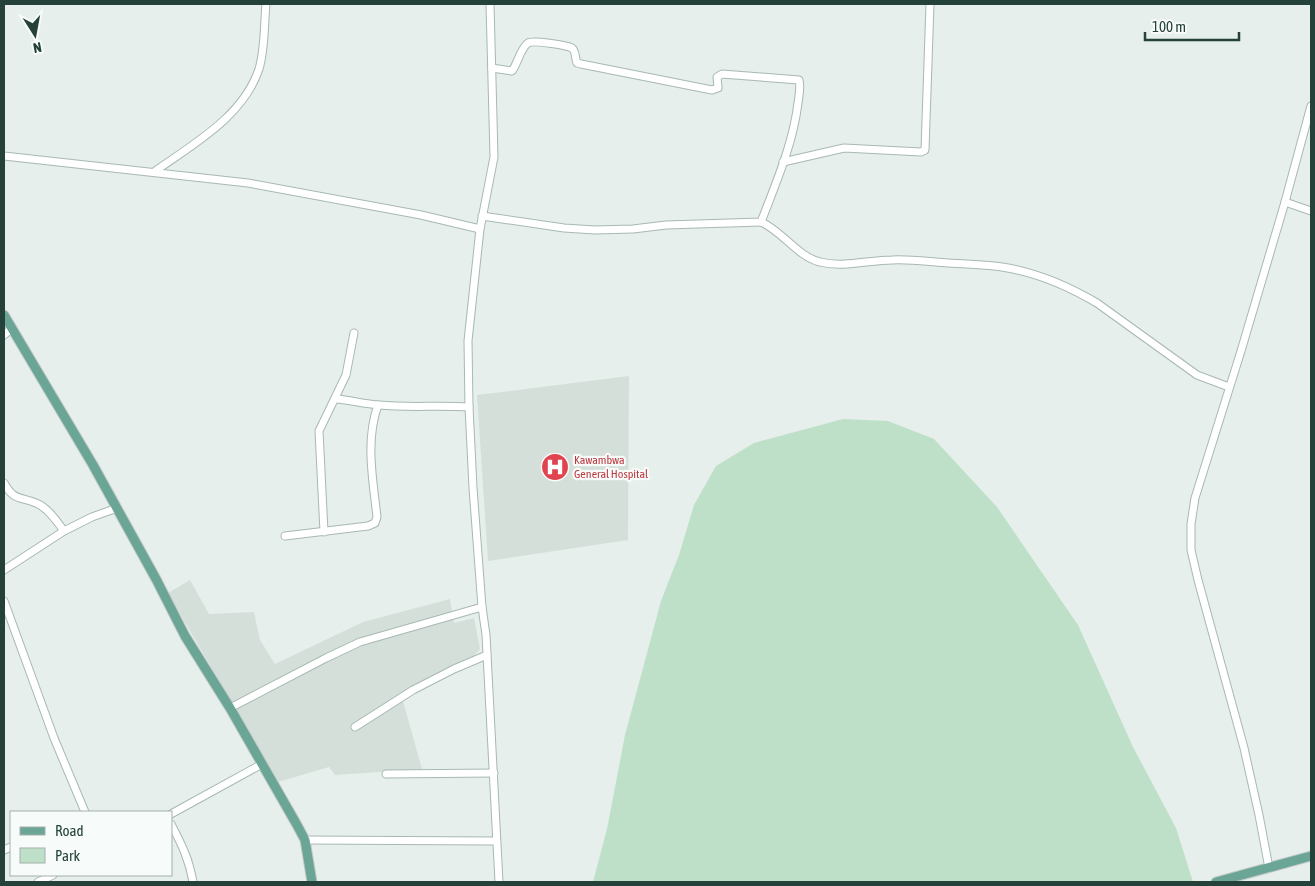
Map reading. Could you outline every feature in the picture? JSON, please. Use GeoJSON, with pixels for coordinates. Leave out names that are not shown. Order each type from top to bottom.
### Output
{"type":"FeatureCollection","features":[{"type":"Feature","properties":{"kind":"main road"},"geometry":{"type":"LineString","coordinates":[[4,315],[117,508],[185,636],[230,708],[305,840],[312,882]]}},
{"type":"Feature","properties":{"kind":"main road"},"geometry":{"type":"LineString","coordinates":[[1216,882],[1243,879],[1268,868],[1311,856]]}},
{"type":"Feature","properties":{"kind":"street"},"geometry":{"type":"LineString","coordinates":[[154,172],[214,130],[233,111],[248,91],[260,67],[266,4]]}},
{"type":"Feature","properties":{"kind":"street"},"geometry":{"type":"LineString","coordinates":[[490,4],[494,157],[480,229],[468,340],[469,407],[482,607],[487,655],[498,882]]}},
{"type":"Feature","properties":{"kind":"street"},"geometry":{"type":"LineString","coordinates":[[783,162],[844,148],[920,152],[925,150],[930,4]]}},
{"type":"Feature","properties":{"kind":"street"},"geometry":{"type":"LineString","coordinates":[[492,68],[512,71],[524,48],[527,44],[534,41],[571,48],[575,53],[575,60],[581,64],[712,90],[718,88],[717,77],[722,74],[798,79],[800,85],[797,108],[789,147],[761,222]]}},
{"type":"Feature","properties":{"kind":"street"},"geometry":{"type":"LineString","coordinates":[[1268,868],[1259,815],[1244,748],[1198,580],[1192,550],[1191,524],[1195,498],[1285,202],[1311,106]]}},
{"type":"Feature","properties":{"kind":"street"},"geometry":{"type":"LineString","coordinates":[[4,156],[239,182],[421,215],[480,229]]}},
{"type":"Feature","properties":{"kind":"street"},"geometry":{"type":"LineString","coordinates":[[1285,202],[1311,211]]}},
{"type":"Feature","properties":{"kind":"street"},"geometry":{"type":"LineString","coordinates":[[482,216],[564,228],[595,230],[624,230],[674,224],[761,222],[778,232],[803,253],[818,262],[840,264],[919,260],[1002,267],[1035,274],[1097,302],[1197,375],[1229,387]]}},
{"type":"Feature","properties":{"kind":"street"},"geometry":{"type":"LineString","coordinates":[[4,335],[12,328]]}},
{"type":"Feature","properties":{"kind":"street"},"geometry":{"type":"LineString","coordinates":[[324,532],[319,431],[346,375],[354,333]]}},
{"type":"Feature","properties":{"kind":"street"},"geometry":{"type":"LineString","coordinates":[[336,399],[357,400],[378,405],[469,407]]}},
{"type":"Feature","properties":{"kind":"street"},"geometry":{"type":"LineString","coordinates":[[285,536],[368,526],[375,523],[377,517],[370,435],[372,420],[378,405]]}},
{"type":"Feature","properties":{"kind":"street"},"geometry":{"type":"LineString","coordinates":[[4,483],[14,497],[35,502],[41,506],[56,520],[64,531]]}},
{"type":"Feature","properties":{"kind":"street"},"geometry":{"type":"LineString","coordinates":[[4,570],[64,531],[92,517],[117,508]]}},
{"type":"Feature","properties":{"kind":"street"},"geometry":{"type":"LineString","coordinates":[[4,601],[51,730],[85,811]]}},
{"type":"Feature","properties":{"kind":"street"},"geometry":{"type":"LineString","coordinates":[[230,708],[360,642],[482,607]]}},
{"type":"Feature","properties":{"kind":"street"},"geometry":{"type":"LineString","coordinates":[[355,727],[413,690],[487,655]]}},
{"type":"Feature","properties":{"kind":"street"},"geometry":{"type":"LineString","coordinates":[[172,813],[262,764]]}},
{"type":"Feature","properties":{"kind":"street"},"geometry":{"type":"LineString","coordinates":[[386,774],[494,773]]}},
{"type":"Feature","properties":{"kind":"street"},"geometry":{"type":"LineString","coordinates":[[172,826],[185,850],[193,882]]}},
{"type":"Feature","properties":{"kind":"street"},"geometry":{"type":"LineString","coordinates":[[305,840],[495,841]]}},
{"type":"Feature","properties":{"kind":"street"},"geometry":{"type":"LineString","coordinates":[[38,882],[51,876]]}},
{"type":"Feature","properties":{"kind":"shaded area","name":"Kawambwa General Hospital"},"geometry":{"type":"Polygon","coordinates":[[[629,376],[628,540],[488,561],[477,395],[629,376]]]}},
{"type":"Feature","properties":{"kind":"shaded area"},"geometry":{"type":"Polygon","coordinates":[[[190,580],[209,614],[254,612],[260,640],[275,664],[363,622],[450,599],[454,623],[474,618],[480,649],[471,659],[401,694],[422,769],[335,775],[329,767],[278,782],[168,593],[190,580]]]}},
{"type":"Feature","properties":{"kind":"green space"},"geometry":{"type":"Polygon","coordinates":[[[843,419],[888,421],[934,439],[997,507],[1078,625],[1133,747],[1176,828],[1193,882],[593,882],[607,829],[625,735],[661,601],[679,555],[694,505],[716,466],[754,443],[843,419]]]}},
{"type":"Feature","properties":{"kind":"place","name":"Kawambwa General Hospital"},"geometry":{"type":"Point","coordinates":[555,467]}}]}
